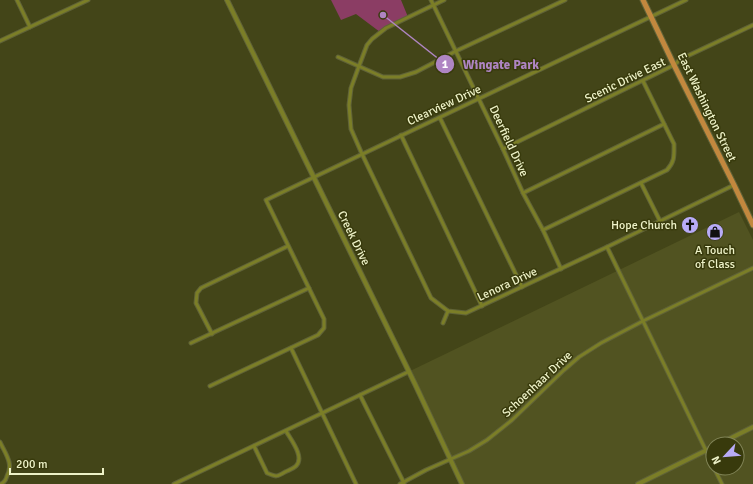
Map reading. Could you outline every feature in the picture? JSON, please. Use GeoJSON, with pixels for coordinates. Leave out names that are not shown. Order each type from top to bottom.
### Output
{"type":"FeatureCollection","features":[{"type":"Feature","properties":{"kind":"main road","name":"East Washington Street"},"geometry":{"type":"LineString","coordinates":[[643,0],[753,224],[753,230]]}},
{"type":"Feature","properties":{"kind":"street"},"geometry":{"type":"LineString","coordinates":[[17,0],[30,27]]}},
{"type":"Feature","properties":{"kind":"street"},"geometry":{"type":"LineString","coordinates":[[0,41],[88,0]]}},
{"type":"Feature","properties":{"kind":"street","name":"Creek Drive"},"geometry":{"type":"LineString","coordinates":[[227,0],[462,484]]}},
{"type":"Feature","properties":{"kind":"street","name":"Deerfield Drive"},"geometry":{"type":"LineString","coordinates":[[431,0],[561,269]]}},
{"type":"Feature","properties":{"kind":"street"},"geometry":{"type":"LineString","coordinates":[[443,323],[448,311],[431,298],[351,129],[349,105],[352,88],[367,45],[386,28],[444,0]]}},
{"type":"Feature","properties":{"kind":"street"},"geometry":{"type":"LineString","coordinates":[[338,57],[383,77],[400,77],[416,72],[559,1],[565,0]]}},
{"type":"Feature","properties":{"kind":"street","name":"Clearview Drive"},"geometry":{"type":"LineString","coordinates":[[288,246],[266,200],[686,0]]}},
{"type":"Feature","properties":{"kind":"street","name":"Scenic Drive East"},"geometry":{"type":"LineString","coordinates":[[503,149],[643,81],[681,60],[753,25]]}},
{"type":"Feature","properties":{"kind":"street"},"geometry":{"type":"LineString","coordinates":[[543,230],[667,170],[672,163],[674,144],[643,81]]}},
{"type":"Feature","properties":{"kind":"street"},"geometry":{"type":"LineString","coordinates":[[440,118],[522,287]]}},
{"type":"Feature","properties":{"kind":"street"},"geometry":{"type":"LineString","coordinates":[[523,193],[664,124]]}},
{"type":"Feature","properties":{"kind":"street"},"geometry":{"type":"LineString","coordinates":[[401,135],[482,306]]}},
{"type":"Feature","properties":{"kind":"street"},"geometry":{"type":"LineString","coordinates":[[641,183],[660,221]]}},
{"type":"Feature","properties":{"kind":"street","name":"Lenora Drive"},"geometry":{"type":"LineString","coordinates":[[448,311],[466,313],[482,306],[734,185]]}},
{"type":"Feature","properties":{"kind":"street"},"geometry":{"type":"LineString","coordinates":[[210,386],[318,335],[324,328],[324,319],[288,246],[201,288],[197,293],[196,303],[212,334]]}},
{"type":"Feature","properties":{"kind":"street"},"geometry":{"type":"LineString","coordinates":[[607,247],[705,448]]}},
{"type":"Feature","properties":{"kind":"street","name":"Schoenhaar Drive"},"geometry":{"type":"LineString","coordinates":[[402,484],[450,459],[469,451],[487,440],[512,420],[557,375],[579,357],[601,343],[753,268]]}},
{"type":"Feature","properties":{"kind":"street"},"geometry":{"type":"LineString","coordinates":[[191,343],[309,288]]}},
{"type":"Feature","properties":{"kind":"street"},"geometry":{"type":"LineString","coordinates":[[291,348],[356,484]]}},
{"type":"Feature","properties":{"kind":"street"},"geometry":{"type":"LineString","coordinates":[[174,484],[408,372]]}},
{"type":"Feature","properties":{"kind":"street"},"geometry":{"type":"LineString","coordinates":[[360,395],[402,484]]}},
{"type":"Feature","properties":{"kind":"street"},"geometry":{"type":"LineString","coordinates":[[735,436],[753,427]]}},
{"type":"Feature","properties":{"kind":"street"},"geometry":{"type":"LineString","coordinates":[[254,446],[267,473],[277,477],[296,467],[299,462],[299,455],[286,431]]}},
{"type":"Feature","properties":{"kind":"street"},"geometry":{"type":"LineString","coordinates":[[0,442],[10,462],[10,472],[2,484]]}},
{"type":"Feature","properties":{"kind":"street"},"geometry":{"type":"LineString","coordinates":[[638,484],[705,450]]}},
{"type":"Feature","properties":{"kind":"shaded area"},"geometry":{"type":"Polygon","coordinates":[[[331,0],[401,0],[408,17],[380,32],[356,14],[341,20],[331,0]]]}},
{"type":"Feature","properties":{"kind":"shaded area"},"geometry":{"type":"Polygon","coordinates":[[[739,212],[753,240],[753,484],[462,484],[408,372],[739,212]]]}},
{"type":"Feature","properties":{"kind":"place","name":"Wingate Park"},"geometry":{"type":"Point","coordinates":[383,15]}},
{"type":"Feature","properties":{"kind":"place","name":"Hope Church"},"geometry":{"type":"Point","coordinates":[690,225]}},
{"type":"Feature","properties":{"kind":"place","name":"A Touch of Class"},"geometry":{"type":"Point","coordinates":[715,232]}}]}
